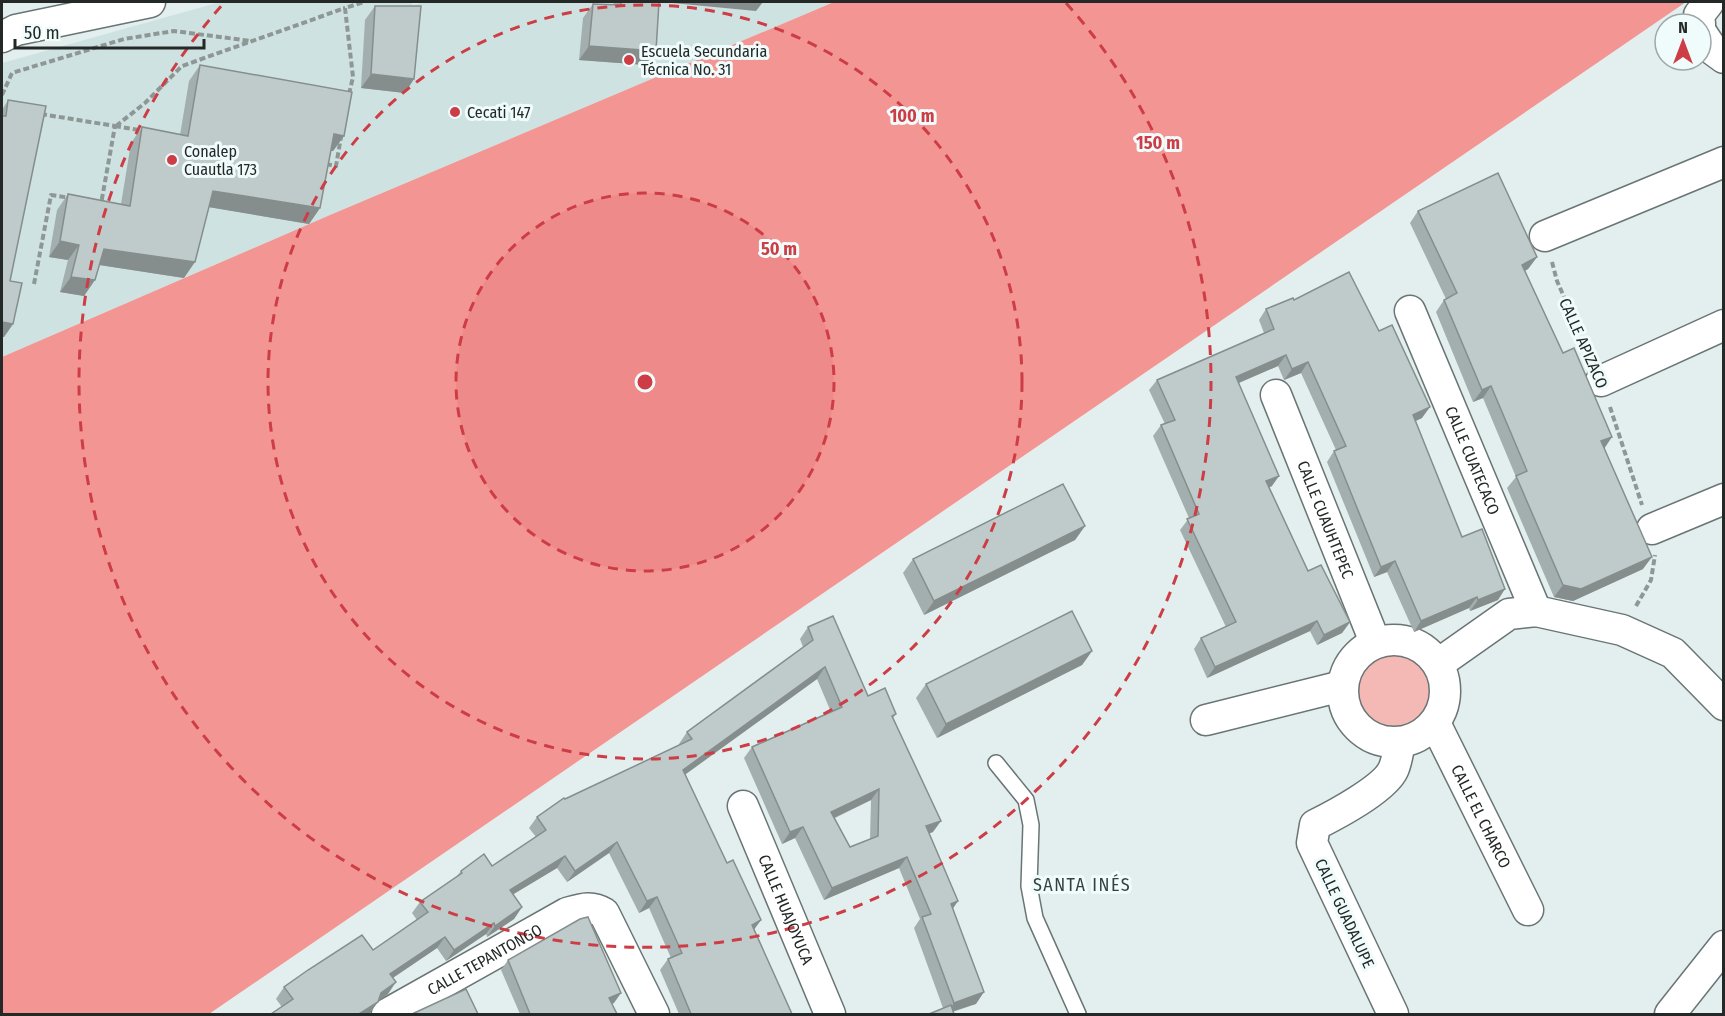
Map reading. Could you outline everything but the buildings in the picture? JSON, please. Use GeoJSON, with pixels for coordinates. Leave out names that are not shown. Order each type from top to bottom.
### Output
{"type":"FeatureCollection","features":[{"type":"Feature","properties":{"kind":"street"},"geometry":{"type":"LineString","coordinates":[[2,37],[16,30],[150,2]]}},
{"type":"Feature","properties":{"kind":"street"},"geometry":{"type":"LineString","coordinates":[[1545,236],[1724,162]]}},
{"type":"Feature","properties":{"kind":"street","name":"CALLE CUATECACO"},"geometry":{"type":"LineString","coordinates":[[1410,310],[1536,611]]}},
{"type":"Feature","properties":{"kind":"street"},"geometry":{"type":"LineString","coordinates":[[1601,381],[1724,325]]}},
{"type":"Feature","properties":{"kind":"street","name":"CALLE CUAUHTEPEC"},"geometry":{"type":"LineString","coordinates":[[1276,395],[1375,642]]}},
{"type":"Feature","properties":{"kind":"street"},"geometry":{"type":"LineString","coordinates":[[1652,529],[1724,499]]}},
{"type":"Feature","properties":{"kind":"street"},"geometry":{"type":"LineString","coordinates":[[1438,664],[1509,615],[1536,611],[1622,630],[1673,653],[1724,705]]}},
{"type":"Feature","properties":{"kind":"street"},"geometry":{"type":"LineString","coordinates":[[1393,639],[1410,642],[1426,650],[1438,664],[1444,678],[1446,693],[1443,709],[1435,723],[1425,732],[1413,738],[1400,742],[1377,739],[1358,728],[1345,708],[1342,686],[1352,660],[1375,642],[1393,639]]}},
{"type":"Feature","properties":{"kind":"street"},"geometry":{"type":"LineString","coordinates":[[1206,720],[1342,686]]}},
{"type":"Feature","properties":{"kind":"street","name":"CALLE EL CHARCO"},"geometry":{"type":"LineString","coordinates":[[1435,723],[1528,910]]}},
{"type":"Feature","properties":{"kind":"street","name":"CALLE GUADALUPE"},"geometry":{"type":"LineString","coordinates":[[1393,1014],[1312,843],[1316,825],[1373,791],[1393,771],[1400,742]]}},
{"type":"Feature","properties":{"kind":"street","name":"CALLE HUAJOYUCA"},"geometry":{"type":"LineString","coordinates":[[743,806],[830,1014]]}},
{"type":"Feature","properties":{"kind":"street","name":"CALLE TEPANTONGO"},"geometry":{"type":"LineString","coordinates":[[387,1014],[567,913],[586,907],[597,909],[604,914],[654,1014]]}},
{"type":"Feature","properties":{"kind":"street"},"geometry":{"type":"LineString","coordinates":[[1670,1014],[1724,946]]}},
{"type":"Feature","properties":{"kind":"lane"},"geometry":{"type":"LineString","coordinates":[[996,763],[1026,800],[1031,825],[1029,886],[1035,918],[1078,1014]]}},
{"type":"Feature","properties":{"kind":"path"},"geometry":{"type":"LineString","coordinates":[[100,210],[115,126],[145,103],[182,66],[364,2]]}},
{"type":"Feature","properties":{"kind":"path"},"geometry":{"type":"LineString","coordinates":[[345,8],[353,77],[348,99]]}},
{"type":"Feature","properties":{"kind":"path"},"geometry":{"type":"LineString","coordinates":[[2,95],[12,73],[124,39],[174,31],[251,41]]}},
{"type":"Feature","properties":{"kind":"path"},"geometry":{"type":"LineString","coordinates":[[37,113],[150,132]]}},
{"type":"Feature","properties":{"kind":"path"},"geometry":{"type":"LineString","coordinates":[[324,164],[336,166],[342,133]]}},
{"type":"Feature","properties":{"kind":"path"},"geometry":{"type":"LineString","coordinates":[[34,284],[51,195],[81,199]]}},
{"type":"Feature","properties":{"kind":"path"},"geometry":{"type":"LineString","coordinates":[[91,201],[101,202]]}},
{"type":"Feature","properties":{"kind":"path","name":"CALLE APIZACO"},"geometry":{"type":"LineString","coordinates":[[1545,236],[1557,281],[1601,381],[1657,547],[1651,580],[1622,630]]}},
{"type":"Feature","properties":{"kind":"shaded area","name":"Conalep Cuautla 173"},"geometry":{"type":"Polygon","coordinates":[[[220,2],[411,2],[413,5],[424,2],[834,2],[330,215],[2,357],[2,63],[220,2]]]}},
{"type":"Feature","properties":{"kind":"shaded area"},"geometry":{"type":"Polygon","coordinates":[[[834,2],[1686,2],[1671,12],[1653,12],[1653,25],[209,1014],[2,1014],[2,357],[330,215],[834,2]]]}},
{"type":"Feature","properties":{"kind":"shaded area"},"geometry":{"type":"Polygon","coordinates":[[[1393,653],[1408,656],[1421,664],[1429,677],[1432,692],[1429,707],[1421,720],[1408,728],[1393,731],[1378,728],[1365,720],[1357,707],[1354,692],[1357,677],[1365,664],[1378,656],[1393,653]]]}},
{"type":"Feature","properties":{"kind":"place","name":"Escuela Secundaria Técnica No. 31"},"geometry":{"type":"Point","coordinates":[629,60]}},
{"type":"Feature","properties":{"kind":"place","name":"Cecati 147"},"geometry":{"type":"Point","coordinates":[455,112]}},
{"type":"Feature","properties":{"kind":"place","name":"Conalep Cuautla 173"},"geometry":{"type":"Point","coordinates":[172,160]}},
{"type":"Feature","properties":{"kind":"district","name":"SANTA INÉS"},"geometry":{"type":"Point","coordinates":[1082,885]}}]}
